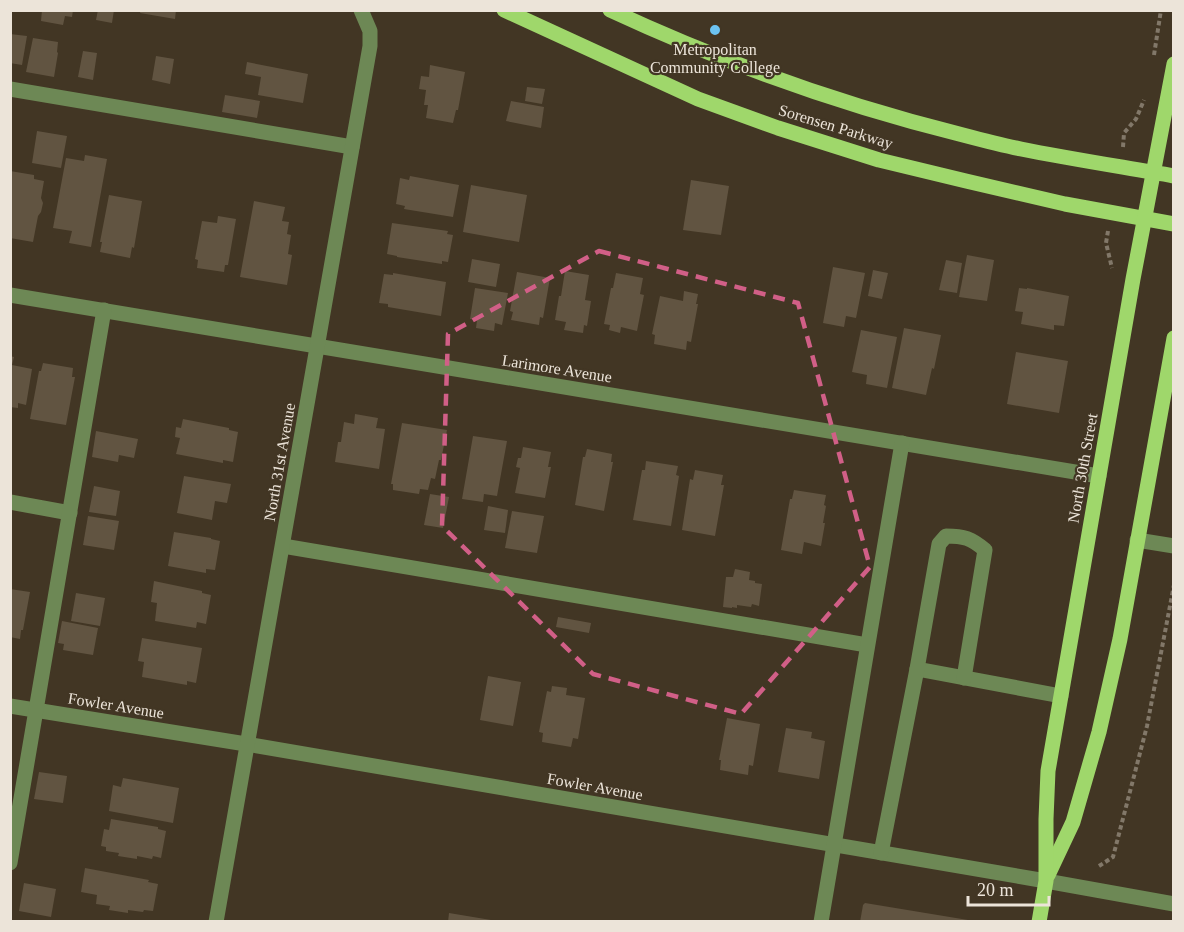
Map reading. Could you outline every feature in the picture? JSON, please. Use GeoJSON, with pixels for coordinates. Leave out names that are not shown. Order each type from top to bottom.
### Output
{"type":"FeatureCollection","features":[{"type":"Feature","properties":{"kind":"main road","name":"Sorensen Parkway"},"geometry":{"type":"LineString","coordinates":[[504,10],[698,99],[778,128],[879,159],[966,181],[1065,204],[1173,224]]}},
{"type":"Feature","properties":{"kind":"main road","name":"Sorensen Parkway"},"geometry":{"type":"LineString","coordinates":[[610,10],[749,69],[910,122],[1019,149],[1173,176]]}},
{"type":"Feature","properties":{"kind":"main road","name":"North 30th Street"},"geometry":{"type":"LineString","coordinates":[[1039,921],[1046,881],[1048,771],[1098,476],[1173,64]]}},
{"type":"Feature","properties":{"kind":"main road","name":"North 30th Street"},"geometry":{"type":"LineString","coordinates":[[1046,881],[1073,822],[1099,732],[1120,639],[1173,338]]}},
{"type":"Feature","properties":{"kind":"street","name":"North 31st Avenue"},"geometry":{"type":"LineString","coordinates":[[216,921],[370,46],[370,31],[361,10]]}},
{"type":"Feature","properties":{"kind":"street"},"geometry":{"type":"LineString","coordinates":[[10,88],[352,147]]}},
{"type":"Feature","properties":{"kind":"street","name":"Larimore Avenue"},"geometry":{"type":"LineString","coordinates":[[10,295],[1098,476]]}},
{"type":"Feature","properties":{"kind":"street"},"geometry":{"type":"LineString","coordinates":[[10,863],[104,310]]}},
{"type":"Feature","properties":{"kind":"street"},"geometry":{"type":"LineString","coordinates":[[821,921],[902,443]]}},
{"type":"Feature","properties":{"kind":"street"},"geometry":{"type":"LineString","coordinates":[[10,502],[70,513]]}},
{"type":"Feature","properties":{"kind":"street"},"geometry":{"type":"LineString","coordinates":[[881,853],[939,544],[946,536],[960,536],[973,541],[985,550],[964,678]]}},
{"type":"Feature","properties":{"kind":"street"},"geometry":{"type":"LineString","coordinates":[[1137,540],[1173,546]]}},
{"type":"Feature","properties":{"kind":"street"},"geometry":{"type":"LineString","coordinates":[[283,546],[867,645]]}},
{"type":"Feature","properties":{"kind":"street"},"geometry":{"type":"LineString","coordinates":[[917,669],[1061,696]]}},
{"type":"Feature","properties":{"kind":"street","name":"Fowler Avenue"},"geometry":{"type":"LineString","coordinates":[[10,706],[246,744],[1173,904]]}},
{"type":"Feature","properties":{"kind":"path"},"geometry":{"type":"LineString","coordinates":[[1153,60],[1161,10]]}},
{"type":"Feature","properties":{"kind":"path"},"geometry":{"type":"LineString","coordinates":[[1124,133],[1136,119],[1146,92]]}},
{"type":"Feature","properties":{"kind":"path"},"geometry":{"type":"LineString","coordinates":[[1099,866],[1113,857],[1148,726],[1173,585]]}},
{"type":"Feature","properties":{"kind":"highlighted area"},"geometry":{"type":"Polygon","coordinates":[[[599,251],[798,303],[870,567],[741,714],[593,674],[442,526],[448,334],[599,251]]]}},
{"type":"Feature","properties":{"kind":"building"},"geometry":{"type":"Polygon","coordinates":[[[42,10],[73,10],[72,17],[65,16],[63,25],[41,21],[42,10]]]}},
{"type":"Feature","properties":{"kind":"building"},"geometry":{"type":"Polygon","coordinates":[[[98,10],[114,10],[112,23],[96,20],[98,10]]]}},
{"type":"Feature","properties":{"kind":"building"},"geometry":{"type":"Polygon","coordinates":[[[141,10],[176,10],[175,19],[140,13],[141,10]]]}},
{"type":"Feature","properties":{"kind":"building"},"geometry":{"type":"Polygon","coordinates":[[[10,34],[27,36],[22,65],[10,63],[10,34]]]}},
{"type":"Feature","properties":{"kind":"building"},"geometry":{"type":"Polygon","coordinates":[[[33,38],[58,42],[54,77],[26,72],[33,38]]]}},
{"type":"Feature","properties":{"kind":"building"},"geometry":{"type":"Polygon","coordinates":[[[83,51],[97,53],[93,80],[78,77],[83,51]]]}},
{"type":"Feature","properties":{"kind":"building"},"geometry":{"type":"Polygon","coordinates":[[[156,56],[174,59],[170,84],[152,80],[156,56]]]}},
{"type":"Feature","properties":{"kind":"building"},"geometry":{"type":"Polygon","coordinates":[[[247,62],[308,74],[303,103],[258,95],[261,77],[245,74],[247,62]]]}},
{"type":"Feature","properties":{"kind":"building"},"geometry":{"type":"Polygon","coordinates":[[[430,65],[465,72],[458,110],[456,110],[453,123],[426,118],[428,105],[424,105],[426,90],[419,89],[421,76],[429,77],[430,65]]]}},
{"type":"Feature","properties":{"kind":"building"},"geometry":{"type":"Polygon","coordinates":[[[527,87],[545,89],[542,104],[525,101],[527,87]]]}},
{"type":"Feature","properties":{"kind":"building"},"geometry":{"type":"Polygon","coordinates":[[[225,95],[260,101],[257,118],[222,112],[225,95]]]}},
{"type":"Feature","properties":{"kind":"building"},"geometry":{"type":"Polygon","coordinates":[[[511,101],[544,107],[541,128],[506,121],[511,101]]]}},
{"type":"Feature","properties":{"kind":"building"},"geometry":{"type":"Polygon","coordinates":[[[37,131],[67,136],[61,168],[32,163],[37,131]]]}},
{"type":"Feature","properties":{"kind":"building"},"geometry":{"type":"Polygon","coordinates":[[[85,155],[107,159],[91,247],[69,243],[72,231],[53,228],[66,158],[84,161],[85,155]]]}},
{"type":"Feature","properties":{"kind":"building"},"geometry":{"type":"Polygon","coordinates":[[[10,171],[34,175],[34,179],[44,181],[41,198],[43,203],[33,242],[10,238],[10,171]]]}},
{"type":"Feature","properties":{"kind":"building"},"geometry":{"type":"Polygon","coordinates":[[[410,176],[459,185],[453,217],[404,209],[405,206],[396,204],[400,178],[409,180],[410,176]]]}},
{"type":"Feature","properties":{"kind":"building"},"geometry":{"type":"Polygon","coordinates":[[[691,180],[729,186],[721,235],[683,230],[691,180]]]}},
{"type":"Feature","properties":{"kind":"building"},"geometry":{"type":"Polygon","coordinates":[[[471,185],[527,195],[519,242],[463,232],[471,185]]]}},
{"type":"Feature","properties":{"kind":"building"},"geometry":{"type":"Polygon","coordinates":[[[109,195],[142,201],[134,248],[132,247],[130,258],[100,252],[109,195]]]}},
{"type":"Feature","properties":{"kind":"building"},"geometry":{"type":"Polygon","coordinates":[[[254,201],[285,207],[282,221],[289,222],[287,234],[291,235],[288,254],[292,255],[287,285],[240,277],[254,201]]]}},
{"type":"Feature","properties":{"kind":"building"},"geometry":{"type":"Polygon","coordinates":[[[218,216],[236,219],[228,265],[225,265],[224,272],[197,268],[198,260],[195,259],[202,221],[217,223],[218,216]]]}},
{"type":"Feature","properties":{"kind":"building"},"geometry":{"type":"Polygon","coordinates":[[[392,223],[448,231],[447,234],[453,235],[448,262],[442,261],[442,264],[387,254],[392,223]]]}},
{"type":"Feature","properties":{"kind":"building"},"geometry":{"type":"Polygon","coordinates":[[[967,255],[994,260],[987,301],[959,297],[967,255]]]}},
{"type":"Feature","properties":{"kind":"building"},"geometry":{"type":"Polygon","coordinates":[[[472,259],[500,264],[496,287],[468,282],[472,259]]]}},
{"type":"Feature","properties":{"kind":"building"},"geometry":{"type":"Polygon","coordinates":[[[946,260],[962,263],[957,293],[939,290],[946,260]]]}},
{"type":"Feature","properties":{"kind":"building"},"geometry":{"type":"Polygon","coordinates":[[[833,267],[865,273],[856,318],[846,316],[844,327],[823,323],[833,267]]]}},
{"type":"Feature","properties":{"kind":"building"},"geometry":{"type":"Polygon","coordinates":[[[873,270],[888,273],[882,299],[868,296],[873,270]]]}},
{"type":"Feature","properties":{"kind":"building"},"geometry":{"type":"Polygon","coordinates":[[[565,271],[589,275],[585,300],[591,301],[587,326],[584,325],[583,333],[564,330],[566,322],[555,320],[565,271]]]}},
{"type":"Feature","properties":{"kind":"building"},"geometry":{"type":"Polygon","coordinates":[[[517,272],[550,278],[543,318],[540,317],[539,325],[511,320],[513,312],[510,311],[517,272]]]}},
{"type":"Feature","properties":{"kind":"building"},"geometry":{"type":"Polygon","coordinates":[[[393,273],[446,282],[441,316],[388,307],[388,304],[379,303],[384,274],[393,275],[393,273]]]}},
{"type":"Feature","properties":{"kind":"building"},"geometry":{"type":"Polygon","coordinates":[[[616,273],[643,278],[640,294],[644,295],[637,331],[621,327],[620,333],[609,330],[610,325],[604,324],[616,273]]]}},
{"type":"Feature","properties":{"kind":"building"},"geometry":{"type":"Polygon","coordinates":[[[475,288],[508,293],[502,325],[495,323],[494,331],[476,328],[477,320],[470,319],[475,288]]]}},
{"type":"Feature","properties":{"kind":"building"},"geometry":{"type":"Polygon","coordinates":[[[1019,288],[1069,296],[1064,326],[1054,325],[1054,330],[1021,324],[1023,312],[1015,311],[1019,288]]]}},
{"type":"Feature","properties":{"kind":"building"},"geometry":{"type":"Polygon","coordinates":[[[684,291],[698,294],[691,342],[687,341],[686,350],[654,344],[655,335],[652,334],[660,296],[683,301],[684,291]]]}},
{"type":"Feature","properties":{"kind":"building"},"geometry":{"type":"Polygon","coordinates":[[[904,328],[941,335],[926,395],[892,388],[904,328]]]}},
{"type":"Feature","properties":{"kind":"building"},"geometry":{"type":"Polygon","coordinates":[[[861,330],[897,337],[887,388],[866,384],[867,375],[852,372],[861,330]]]}},
{"type":"Feature","properties":{"kind":"building"},"geometry":{"type":"Polygon","coordinates":[[[1016,352],[1068,361],[1059,413],[1007,404],[1016,352]]]}},
{"type":"Feature","properties":{"kind":"building"},"geometry":{"type":"Polygon","coordinates":[[[10,356],[14,357],[12,365],[32,369],[26,405],[18,403],[18,408],[10,407],[10,356]]]}},
{"type":"Feature","properties":{"kind":"building"},"geometry":{"type":"Polygon","coordinates":[[[43,363],[73,368],[72,377],[75,377],[66,425],[30,419],[39,371],[43,363]]]}},
{"type":"Feature","properties":{"kind":"building"},"geometry":{"type":"Polygon","coordinates":[[[355,414],[378,418],[376,428],[385,429],[379,469],[335,462],[344,422],[354,424],[355,414]]]}},
{"type":"Feature","properties":{"kind":"building"},"geometry":{"type":"Polygon","coordinates":[[[183,419],[229,428],[229,430],[238,432],[233,462],[223,460],[223,463],[176,454],[180,438],[175,437],[176,427],[181,428],[183,419]]]}},
{"type":"Feature","properties":{"kind":"building"},"geometry":{"type":"Polygon","coordinates":[[[402,423],[447,430],[435,479],[431,478],[428,490],[420,489],[419,494],[393,490],[393,484],[391,484],[402,423]]]}},
{"type":"Feature","properties":{"kind":"building"},"geometry":{"type":"Polygon","coordinates":[[[96,431],[138,439],[134,458],[119,455],[118,462],[92,457],[96,431]]]}},
{"type":"Feature","properties":{"kind":"building"},"geometry":{"type":"Polygon","coordinates":[[[473,436],[507,441],[497,496],[484,494],[483,502],[462,499],[473,436]]]}},
{"type":"Feature","properties":{"kind":"building"},"geometry":{"type":"Polygon","coordinates":[[[523,447],[551,452],[548,467],[551,467],[545,498],[515,493],[520,468],[516,467],[523,447]]]}},
{"type":"Feature","properties":{"kind":"building"},"geometry":{"type":"Polygon","coordinates":[[[587,449],[612,454],[611,462],[613,462],[604,511],[575,505],[583,457],[587,449]]]}},
{"type":"Feature","properties":{"kind":"building"},"geometry":{"type":"Polygon","coordinates":[[[646,461],[678,466],[676,475],[679,476],[671,526],[633,520],[642,470],[645,470],[646,461]]]}},
{"type":"Feature","properties":{"kind":"building"},"geometry":{"type":"Polygon","coordinates":[[[695,470],[723,475],[721,485],[724,485],[715,536],[682,530],[690,479],[693,480],[695,470]]]}},
{"type":"Feature","properties":{"kind":"building"},"geometry":{"type":"Polygon","coordinates":[[[184,476],[231,484],[227,503],[215,501],[212,520],[177,513],[184,476]]]}},
{"type":"Feature","properties":{"kind":"building"},"geometry":{"type":"Polygon","coordinates":[[[94,486],[120,491],[116,516],[89,512],[94,486]]]}},
{"type":"Feature","properties":{"kind":"building"},"geometry":{"type":"Polygon","coordinates":[[[794,490],[826,495],[821,546],[804,542],[802,554],[781,550],[790,499],[792,499],[794,490]]]}},
{"type":"Feature","properties":{"kind":"building"},"geometry":{"type":"Polygon","coordinates":[[[430,494],[449,497],[443,528],[424,525],[430,494]]]}},
{"type":"Feature","properties":{"kind":"building"},"geometry":{"type":"Polygon","coordinates":[[[488,506],[508,510],[505,533],[484,530],[488,506]]]}},
{"type":"Feature","properties":{"kind":"building"},"geometry":{"type":"Polygon","coordinates":[[[512,511],[544,516],[537,553],[505,548],[512,511]]]}},
{"type":"Feature","properties":{"kind":"building"},"geometry":{"type":"Polygon","coordinates":[[[88,516],[119,521],[114,550],[83,545],[88,516]]]}},
{"type":"Feature","properties":{"kind":"building"},"geometry":{"type":"Polygon","coordinates":[[[174,532],[220,541],[215,570],[206,569],[206,573],[168,566],[174,532]]]}},
{"type":"Feature","properties":{"kind":"building"},"geometry":{"type":"Polygon","coordinates":[[[735,569],[750,572],[749,580],[762,584],[759,606],[752,604],[751,607],[737,605],[737,608],[723,607],[726,577],[733,577],[735,569]]]}},
{"type":"Feature","properties":{"kind":"building"},"geometry":{"type":"Polygon","coordinates":[[[154,581],[211,595],[206,624],[197,622],[196,628],[155,621],[157,603],[151,602],[154,581]]]}},
{"type":"Feature","properties":{"kind":"building"},"geometry":{"type":"Polygon","coordinates":[[[10,589],[30,592],[20,639],[10,637],[10,589]]]}},
{"type":"Feature","properties":{"kind":"building"},"geometry":{"type":"Polygon","coordinates":[[[76,593],[105,598],[100,626],[71,621],[76,593]]]}},
{"type":"Feature","properties":{"kind":"building"},"geometry":{"type":"Polygon","coordinates":[[[558,617],[591,623],[589,633],[556,627],[558,617]]]}},
{"type":"Feature","properties":{"kind":"building"},"geometry":{"type":"Polygon","coordinates":[[[62,621],[98,628],[93,655],[63,650],[64,644],[58,643],[62,621]]]}},
{"type":"Feature","properties":{"kind":"building"},"geometry":{"type":"Polygon","coordinates":[[[142,638],[202,648],[196,683],[187,681],[187,685],[142,677],[144,662],[138,661],[142,638]]]}},
{"type":"Feature","properties":{"kind":"building"},"geometry":{"type":"Polygon","coordinates":[[[488,676],[521,682],[513,726],[480,720],[488,676]]]}},
{"type":"Feature","properties":{"kind":"building"},"geometry":{"type":"Polygon","coordinates":[[[552,686],[567,688],[566,695],[585,698],[578,739],[573,738],[571,747],[542,742],[543,733],[539,732],[547,691],[551,692],[552,686]]]}},
{"type":"Feature","properties":{"kind":"building"},"geometry":{"type":"Polygon","coordinates":[[[727,718],[760,724],[753,766],[749,765],[748,775],[720,770],[721,760],[719,760],[727,718]]]}},
{"type":"Feature","properties":{"kind":"building"},"geometry":{"type":"Polygon","coordinates":[[[786,728],[812,732],[811,738],[825,741],[819,779],[778,772],[786,728]]]}},
{"type":"Feature","properties":{"kind":"building"},"geometry":{"type":"Polygon","coordinates":[[[39,772],[67,776],[63,803],[34,799],[39,772]]]}},
{"type":"Feature","properties":{"kind":"building"},"geometry":{"type":"Polygon","coordinates":[[[123,778],[179,788],[173,823],[109,811],[113,785],[121,787],[123,778]]]}},
{"type":"Feature","properties":{"kind":"building"},"geometry":{"type":"Polygon","coordinates":[[[111,819],[158,827],[166,831],[161,858],[137,856],[137,859],[118,856],[119,853],[106,851],[106,847],[101,846],[104,829],[109,830],[111,819]]]}},
{"type":"Feature","properties":{"kind":"building"},"geometry":{"type":"Polygon","coordinates":[[[85,868],[149,880],[148,882],[158,884],[153,911],[128,910],[128,913],[109,910],[110,906],[96,904],[97,895],[81,892],[85,868]]]}},
{"type":"Feature","properties":{"kind":"building"},"geometry":{"type":"Polygon","coordinates":[[[24,883],[56,889],[51,917],[19,911],[24,883]]]}},
{"type":"Feature","properties":{"kind":"building"},"geometry":{"type":"Polygon","coordinates":[[[865,903],[968,920],[967,922],[860,922],[865,903]]]}},
{"type":"Feature","properties":{"kind":"building"},"geometry":{"type":"Polygon","coordinates":[[[449,913],[491,920],[490,922],[448,922],[449,913]]]}},
{"type":"Feature","properties":{"kind":"place","name":"Metropolitan Community College"},"geometry":{"type":"Point","coordinates":[715,30]}}]}
